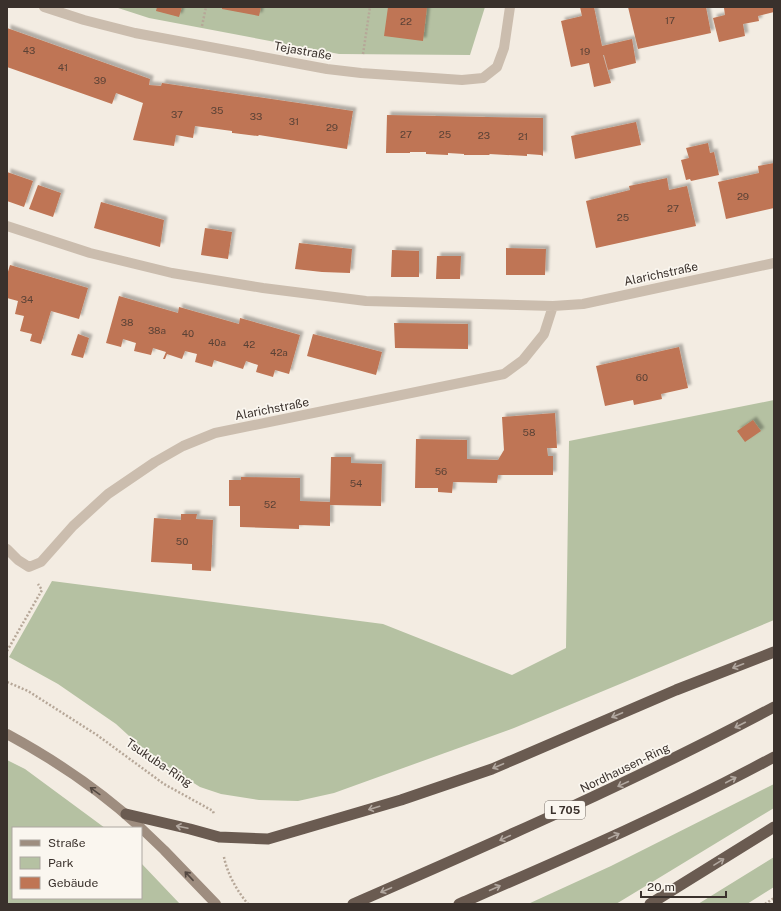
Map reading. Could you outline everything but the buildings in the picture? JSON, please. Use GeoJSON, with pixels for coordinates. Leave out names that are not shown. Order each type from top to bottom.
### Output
{"type":"FeatureCollection","features":[{"type":"Feature","properties":{"kind":"highway"},"geometry":{"type":"LineString","coordinates":[[126,814],[219,837],[268,839],[408,797],[492,769],[676,690],[774,652]]}},
{"type":"Feature","properties":{"kind":"highway","name":"Nordhausen-Ring"},"geometry":{"type":"LineString","coordinates":[[353,904],[483,848],[629,781],[774,707]]}},
{"type":"Feature","properties":{"kind":"highway"},"geometry":{"type":"LineString","coordinates":[[459,904],[600,842],[719,786],[774,757]]}},
{"type":"Feature","properties":{"kind":"highway"},"geometry":{"type":"LineString","coordinates":[[650,904],[774,827]]}},
{"type":"Feature","properties":{"kind":"main road"},"geometry":{"type":"LineString","coordinates":[[7,734],[40,752],[98,792],[140,827]]}},
{"type":"Feature","properties":{"kind":"main road"},"geometry":{"type":"LineString","coordinates":[[142,829],[216,904]]}},
{"type":"Feature","properties":{"kind":"street","name":"Tejastraße"},"geometry":{"type":"LineString","coordinates":[[44,7],[84,20],[135,33],[319,68],[361,73],[462,80],[483,78],[497,67],[504,48],[510,7]]}},
{"type":"Feature","properties":{"kind":"street","name":"Alarichstraße"},"geometry":{"type":"LineString","coordinates":[[7,226],[90,253],[165,271],[263,288],[366,301],[552,306],[583,304],[774,263]]}},
{"type":"Feature","properties":{"kind":"street","name":"Alarichstraße"},"geometry":{"type":"LineString","coordinates":[[7,549],[18,560],[29,567],[41,562],[73,526],[108,494],[155,462],[178,449],[215,433],[504,374],[523,360],[544,334],[552,306]]}},
{"type":"Feature","properties":{"kind":"path"},"geometry":{"type":"LineString","coordinates":[[361,73],[370,7]]}},
{"type":"Feature","properties":{"kind":"path"},"geometry":{"type":"LineString","coordinates":[[7,651],[42,590]]}},
{"type":"Feature","properties":{"kind":"path","name":"Tsukuba-Ring"},"geometry":{"type":"LineString","coordinates":[[7,682],[28,691],[97,735],[164,784],[213,811],[226,865],[242,898],[248,904]]}},
{"type":"Feature","properties":{"kind":"path"},"geometry":{"type":"LineString","coordinates":[[765,904],[774,898]]}},
{"type":"Feature","properties":{"kind":"green space"},"geometry":{"type":"Polygon","coordinates":[[[115,7],[485,7],[470,55],[339,54],[149,18],[115,7]]]}},
{"type":"Feature","properties":{"kind":"green space"},"geometry":{"type":"Polygon","coordinates":[[[774,400],[774,620],[514,728],[334,793],[298,801],[259,800],[221,794],[200,787],[151,756],[116,724],[58,684],[9,657],[52,581],[383,624],[512,675],[566,648],[569,441],[774,400]]]}},
{"type":"Feature","properties":{"kind":"green space"},"geometry":{"type":"Polygon","coordinates":[[[7,760],[25,769],[104,827],[12,827],[12,899],[142,899],[142,864],[180,904],[7,904],[7,760]]]}},
{"type":"Feature","properties":{"kind":"green space"},"geometry":{"type":"Polygon","coordinates":[[[774,784],[774,808],[616,904],[528,904],[611,866],[774,784]]]}},
{"type":"Feature","properties":{"kind":"green space"},"geometry":{"type":"Polygon","coordinates":[[[774,857],[774,887],[747,904],[698,904],[774,857]]]}}]}
